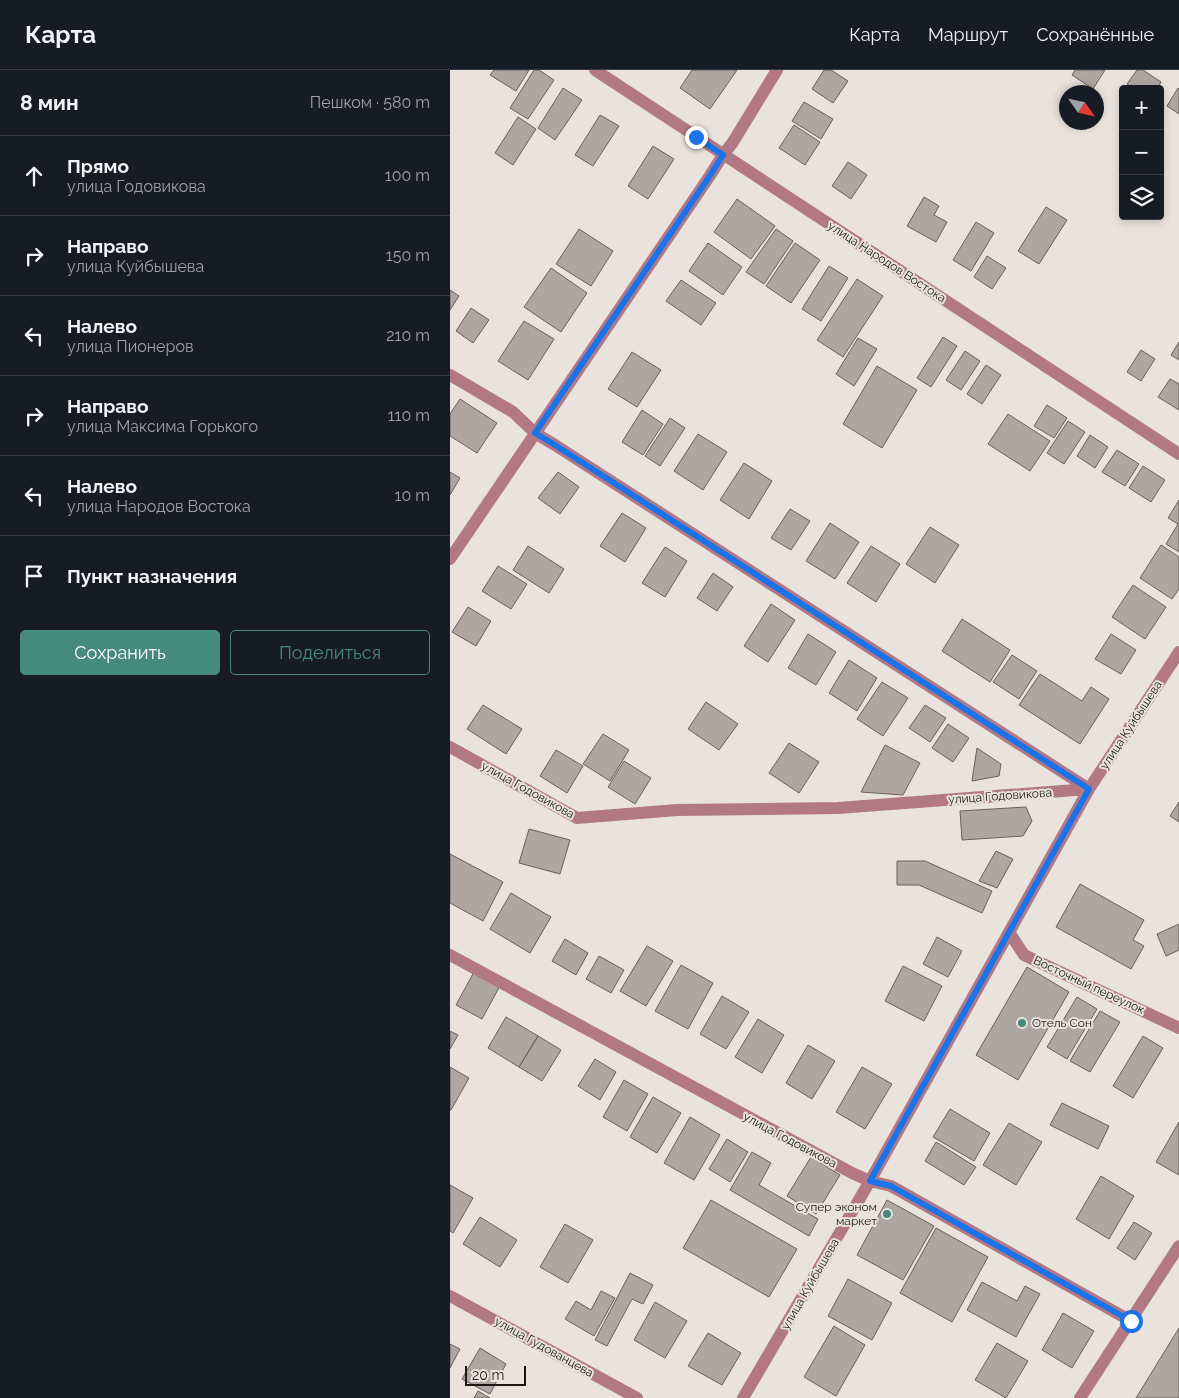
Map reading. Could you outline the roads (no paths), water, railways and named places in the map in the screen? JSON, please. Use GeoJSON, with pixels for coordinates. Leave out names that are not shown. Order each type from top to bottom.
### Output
{"type":"FeatureCollection","features":[{"type":"Feature","properties":{"kind":"street","name":"улица Народов Востока"},"geometry":{"type":"LineString","coordinates":[[595,70],[1179,454]]}},
{"type":"Feature","properties":{"kind":"street"},"geometry":{"type":"LineString","coordinates":[[450,560],[733,142],[777,70]]}},
{"type":"Feature","properties":{"kind":"street"},"geometry":{"type":"LineString","coordinates":[[450,375],[512,412],[535,433],[1089,789]]}},
{"type":"Feature","properties":{"kind":"street","name":"улица Куйбышева"},"geometry":{"type":"LineString","coordinates":[[744,1398],[870,1181],[1089,789],[1179,652]]}},
{"type":"Feature","properties":{"kind":"street","name":"улица Годовикова"},"geometry":{"type":"LineString","coordinates":[[450,747],[577,818],[677,810],[838,808],[1089,789]]}},
{"type":"Feature","properties":{"kind":"street","name":"Восточный переулок"},"geometry":{"type":"LineString","coordinates":[[1009,932],[1024,955],[1179,1028]]}},
{"type":"Feature","properties":{"kind":"street","name":"улица Годовикова"},"geometry":{"type":"LineString","coordinates":[[450,955],[852,1173],[870,1181],[891,1186],[1131,1321]]}},
{"type":"Feature","properties":{"kind":"street"},"geometry":{"type":"LineString","coordinates":[[1080,1398],[1179,1246]]}},
{"type":"Feature","properties":{"kind":"street","name":"улица Гудованцева"},"geometry":{"type":"LineString","coordinates":[[450,1296],[637,1398]]}},
{"type":"Feature","properties":{"kind":"place","name":"Отель Сон"},"geometry":{"type":"Point","coordinates":[1022,1023]}},
{"type":"Feature","properties":{"kind":"place","name":"Супер эконом маркет"},"geometry":{"type":"Point","coordinates":[887,1214]}}]}
